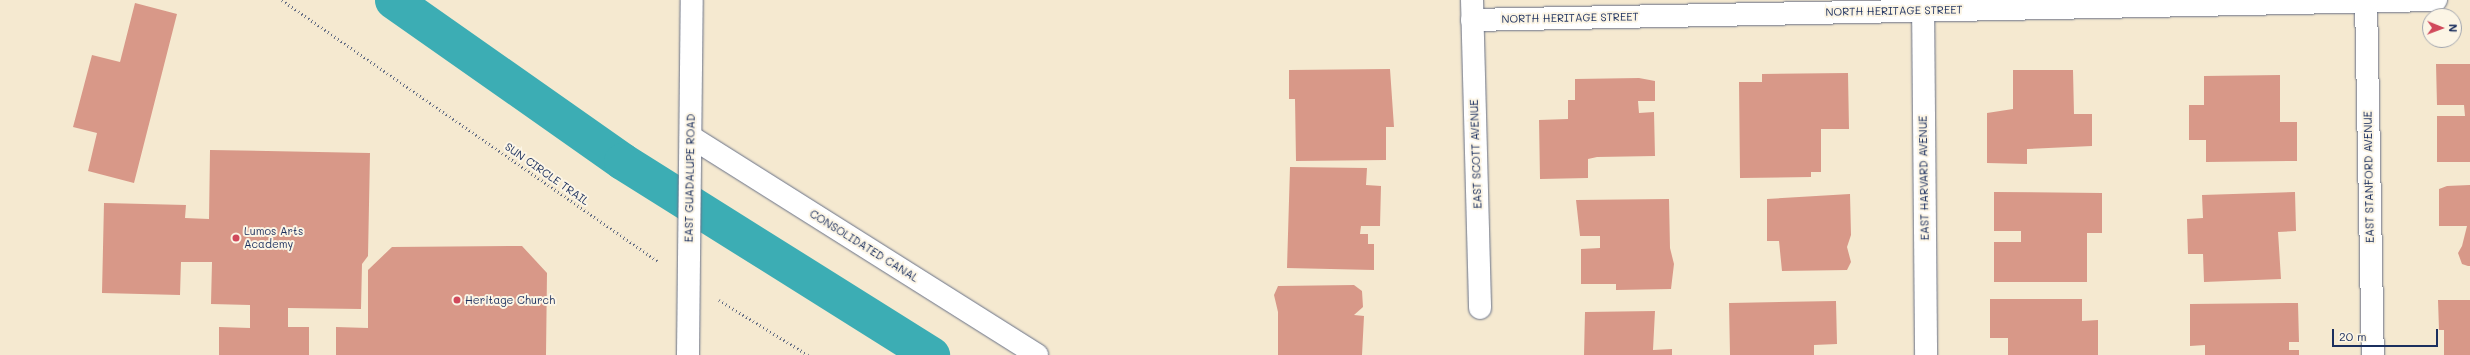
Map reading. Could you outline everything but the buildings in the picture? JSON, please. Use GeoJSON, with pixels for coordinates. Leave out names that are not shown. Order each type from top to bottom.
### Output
{"type":"FeatureCollection","features":[{"type":"Feature","properties":{"kind":"street","name":"EAST GUADALUPE ROAD"},"geometry":{"type":"LineString","coordinates":[[688,355],[692,0]]}},
{"type":"Feature","properties":{"kind":"street","name":"NORTH HERITAGE STREET"},"geometry":{"type":"LineString","coordinates":[[1472,10],[2436,0]]}},
{"type":"Feature","properties":{"kind":"street","name":"EAST STANFORD AVENUE"},"geometry":{"type":"LineString","coordinates":[[2366,1],[2372,355]]}},
{"type":"Feature","properties":{"kind":"street","name":"EAST HARVARD AVENUE"},"geometry":{"type":"LineString","coordinates":[[1923,5],[1926,355]]}},
{"type":"Feature","properties":{"kind":"street","name":"EAST SCOTT AVENUE"},"geometry":{"type":"LineString","coordinates":[[1472,10],[1480,308]]}},
{"type":"Feature","properties":{"kind":"street","name":"CONSOLIDATED CANAL"},"geometry":{"type":"LineString","coordinates":[[691,145],[1037,355]]}},
{"type":"Feature","properties":{"kind":"path","name":"SUN CIRCLE TRAIL"},"geometry":{"type":"LineString","coordinates":[[282,0],[689,282],[808,355]]}},
{"type":"Feature","properties":{"kind":"waterway"},"geometry":{"type":"LineString","coordinates":[[393,0],[622,161],[931,355]]}},
{"type":"Feature","properties":{"kind":"place","name":"Lumos Arts Academy"},"geometry":{"type":"Point","coordinates":[236,238]}},
{"type":"Feature","properties":{"kind":"place","name":"Heritage Church"},"geometry":{"type":"Point","coordinates":[457,300]}}]}
